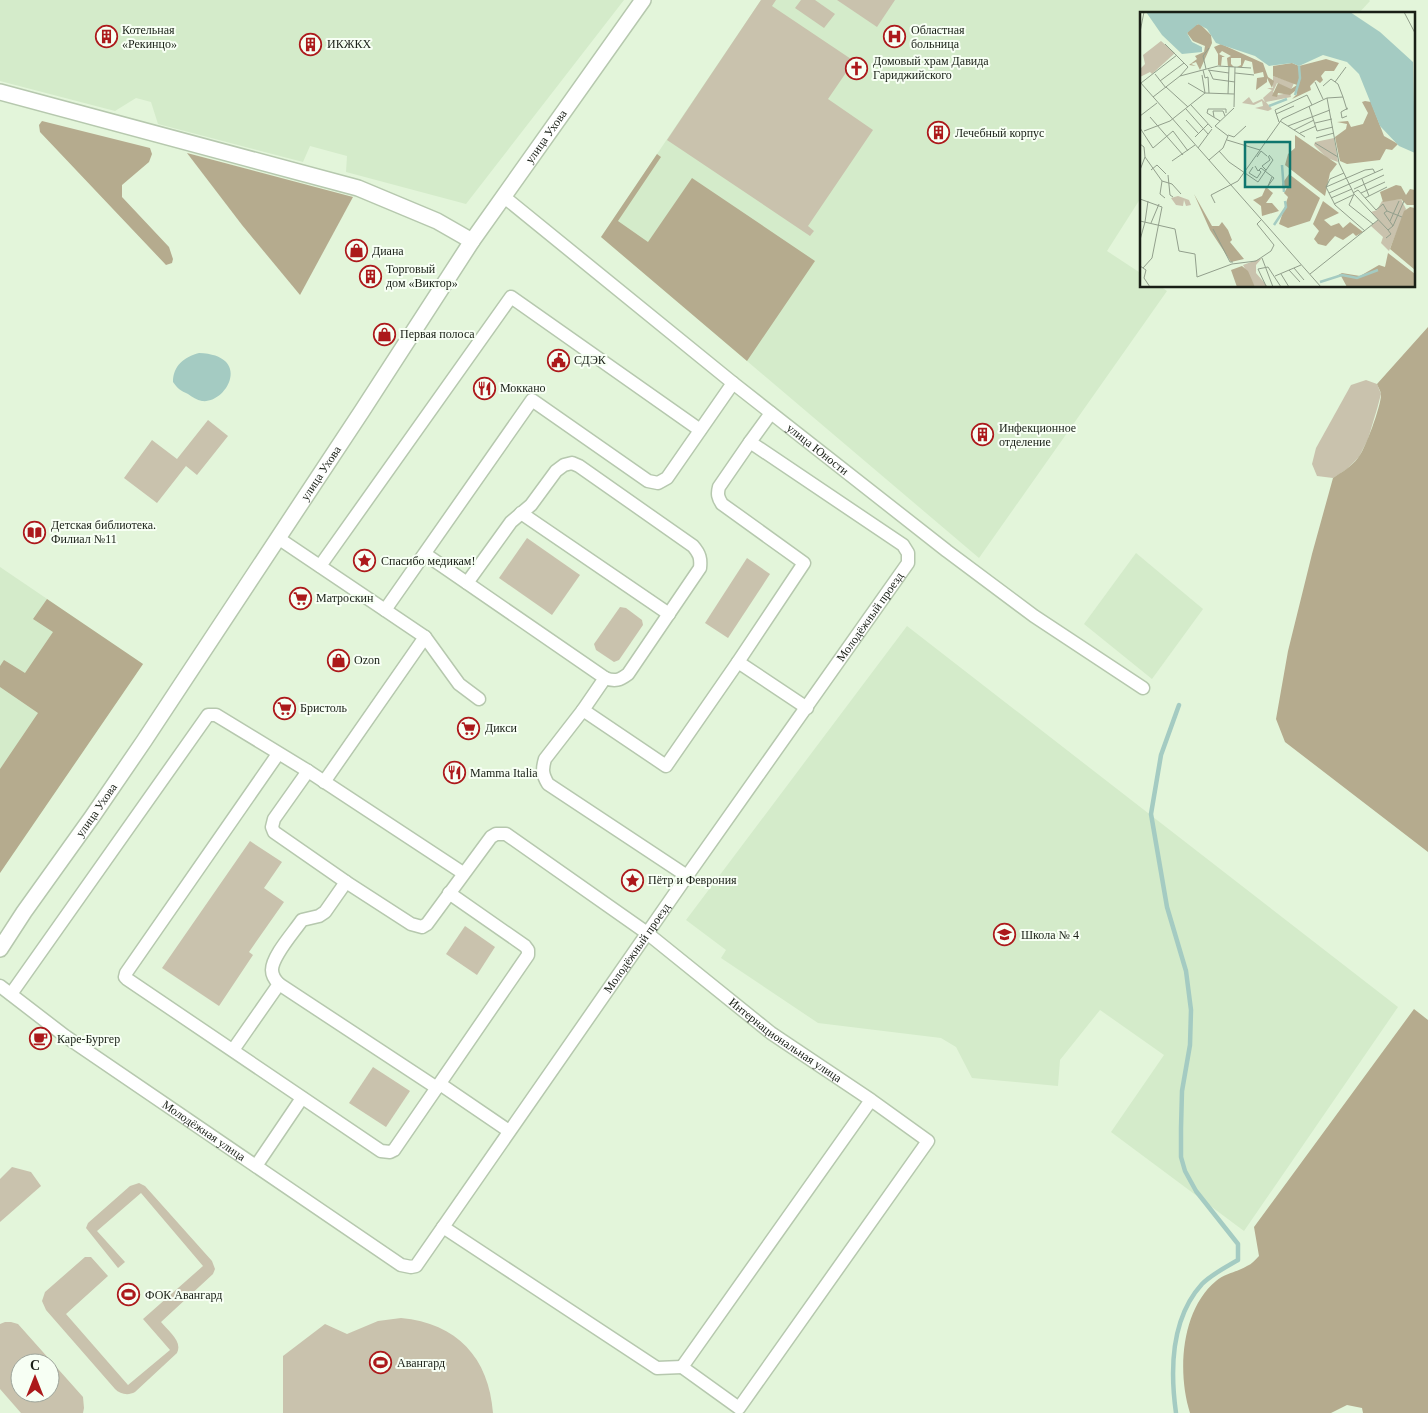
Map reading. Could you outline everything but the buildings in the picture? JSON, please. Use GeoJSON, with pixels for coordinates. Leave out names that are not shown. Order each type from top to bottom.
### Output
{"type":"FeatureCollection","features":[{"type":"Feature","properties":{"kind":"street","name":"улица Ухова"},"geometry":{"type":"LineString","coordinates":[[0,949],[144,741],[367,404],[472,241],[643,0]]}},
{"type":"Feature","properties":{"kind":"street"},"geometry":{"type":"LineString","coordinates":[[0,92],[358,188],[437,221],[472,241]]}},
{"type":"Feature","properties":{"kind":"street","name":"улица Юности"},"geometry":{"type":"LineString","coordinates":[[503,196],[733,383],[947,551],[1027,610],[1143,688]]}},
{"type":"Feature","properties":{"kind":"street"},"geometry":{"type":"LineString","coordinates":[[320,566],[511,297],[700,430]]}},
{"type":"Feature","properties":{"kind":"street"},"geometry":{"type":"LineString","coordinates":[[385,610],[532,400],[648,481],[658,483],[667,478],[733,383]]}},
{"type":"Feature","properties":{"kind":"street"},"geometry":{"type":"LineString","coordinates":[[583,710],[666,766],[804,562],[722,504],[718,499],[719,487],[771,413]]}},
{"type":"Feature","properties":{"kind":"street","name":"Молодёжный проезд"},"geometry":{"type":"LineString","coordinates":[[411,1267],[419,1263],[509,1130],[908,563],[908,553],[903,545],[750,442]]}},
{"type":"Feature","properties":{"kind":"street"},"geometry":{"type":"LineString","coordinates":[[425,554],[467,583],[605,678],[613,681],[622,679],[628,674],[700,568],[701,560],[699,553],[693,546],[572,463],[564,465],[556,471],[531,504],[511,522],[467,583]]}},
{"type":"Feature","properties":{"kind":"street"},"geometry":{"type":"LineString","coordinates":[[521,513],[669,614]]}},
{"type":"Feature","properties":{"kind":"street"},"geometry":{"type":"LineString","coordinates":[[278,538],[425,637],[459,684],[479,699]]}},
{"type":"Feature","properties":{"kind":"street"},"geometry":{"type":"LineString","coordinates":[[324,782],[425,637]]}},
{"type":"Feature","properties":{"kind":"street"},"geometry":{"type":"LineString","coordinates":[[738,662],[807,708]]}},
{"type":"Feature","properties":{"kind":"street"},"geometry":{"type":"LineString","coordinates":[[605,678],[545,759],[542,767],[543,775],[548,784],[687,876]]}},
{"type":"Feature","properties":{"kind":"street"},"geometry":{"type":"LineString","coordinates":[[11,994],[204,718],[208,715],[216,715],[308,771],[463,874]]}},
{"type":"Feature","properties":{"kind":"street"},"geometry":{"type":"LineString","coordinates":[[278,754],[125,975],[126,980],[380,1152],[394,1150],[528,955],[528,950],[525,946],[449,893]]}},
{"type":"Feature","properties":{"kind":"street"},"geometry":{"type":"LineString","coordinates":[[308,771],[274,819],[272,827],[274,832],[346,882],[326,912],[319,916],[302,920],[274,960],[273,977],[279,984],[509,1130]]}},
{"type":"Feature","properties":{"kind":"street","name":"Интернациональная улица"},"geometry":{"type":"LineString","coordinates":[[346,882],[416,926],[422,927],[427,924],[491,837],[501,833],[506,834],[647,933],[771,1033],[928,1141],[739,1408],[682,1367]]}},
{"type":"Feature","properties":{"kind":"street"},"geometry":{"type":"LineString","coordinates":[[232,1050],[279,984]]}},
{"type":"Feature","properties":{"kind":"street","name":"Молодёжная улица"},"geometry":{"type":"LineString","coordinates":[[0,986],[65,1036],[401,1264],[411,1267]]}},
{"type":"Feature","properties":{"kind":"street"},"geometry":{"type":"LineString","coordinates":[[256,1166],[302,1098]]}},
{"type":"Feature","properties":{"kind":"street"},"geometry":{"type":"LineString","coordinates":[[444,1227],[657,1368],[682,1367],[871,1100]]}},
{"type":"Feature","properties":{"kind":"shaded area"},"geometry":{"type":"Polygon","coordinates":[[[0,0],[624,0],[466,204],[346,172],[347,156],[310,146],[303,162],[158,124],[151,102],[136,98],[115,111],[0,81],[0,0]]]}},
{"type":"Feature","properties":{"kind":"shaded area"},"geometry":{"type":"Polygon","coordinates":[[[761,0],[1370,1],[1360,12],[1140,12],[1140,199],[1107,251],[1140,273],[1140,288],[1163,288],[1167,291],[979,558],[601,237],[761,0]]]}},
{"type":"Feature","properties":{"kind":"shaded area"},"geometry":{"type":"Polygon","coordinates":[[[761,0],[776,0],[772,6],[854,61],[828,99],[873,130],[808,226],[814,231],[810,236],[667,140],[761,0]]]}},
{"type":"Feature","properties":{"kind":"shaded area"},"geometry":{"type":"Polygon","coordinates":[[[801,0],[815,0],[835,14],[824,28],[795,8],[801,0]]]}},
{"type":"Feature","properties":{"kind":"shaded area"},"geometry":{"type":"Polygon","coordinates":[[[837,0],[895,0],[877,27],[837,0]]]}},
{"type":"Feature","properties":{"kind":"shaded area"},"geometry":{"type":"Polygon","coordinates":[[[42,121],[150,148],[152,154],[149,162],[122,185],[122,197],[169,247],[173,259],[172,263],[166,265],[40,132],[39,125],[42,121]]]}},
{"type":"Feature","properties":{"kind":"shaded area"},"geometry":{"type":"Polygon","coordinates":[[[187,153],[353,197],[300,295],[242,225],[187,153]]]}},
{"type":"Feature","properties":{"kind":"shaded area"},"geometry":{"type":"Polygon","coordinates":[[[657,154],[661,157],[618,221],[648,242],[692,178],[815,261],[747,361],[601,237],[657,154]]]}},
{"type":"Feature","properties":{"kind":"shaded area"},"geometry":{"type":"Polygon","coordinates":[[[1428,327],[1428,852],[1285,742],[1276,719],[1288,651],[1333,478],[1355,461],[1365,446],[1376,418],[1380,401],[1381,394],[1377,384],[1428,327]]]}},
{"type":"Feature","properties":{"kind":"shaded area"},"geometry":{"type":"Polygon","coordinates":[[[1366,380],[1377,384],[1381,394],[1368,439],[1359,457],[1347,469],[1333,478],[1317,476],[1312,464],[1316,448],[1351,385],[1366,380]]]}},
{"type":"Feature","properties":{"kind":"shaded area"},"geometry":{"type":"Polygon","coordinates":[[[208,420],[228,436],[197,475],[186,466],[157,503],[124,478],[152,440],[177,459],[208,420]]]}},
{"type":"Feature","properties":{"kind":"shaded area"},"geometry":{"type":"Polygon","coordinates":[[[527,538],[580,575],[552,615],[499,578],[527,538]]]}},
{"type":"Feature","properties":{"kind":"shaded area"},"geometry":{"type":"Polygon","coordinates":[[[1136,553],[1203,609],[1152,679],[1084,624],[1136,553]]]}},
{"type":"Feature","properties":{"kind":"shaded area"},"geometry":{"type":"Polygon","coordinates":[[[747,558],[770,574],[728,638],[705,623],[747,558]]]}},
{"type":"Feature","properties":{"kind":"shaded area"},"geometry":{"type":"Polygon","coordinates":[[[0,567],[143,664],[0,873],[0,567]]]}},
{"type":"Feature","properties":{"kind":"shaded area"},"geometry":{"type":"Polygon","coordinates":[[[47,599],[143,664],[0,873],[0,769],[38,713],[0,687],[0,666],[4,660],[25,673],[53,632],[33,619],[47,599]]]}},
{"type":"Feature","properties":{"kind":"shaded area"},"geometry":{"type":"Polygon","coordinates":[[[620,607],[626,608],[642,620],[643,625],[619,660],[614,662],[596,650],[594,644],[620,607]]]}},
{"type":"Feature","properties":{"kind":"shaded area","name":"Школа № 4"},"geometry":{"type":"Polygon","coordinates":[[[907,626],[1398,1007],[1244,1231],[1111,1132],[1164,1055],[1100,1010],[1060,1060],[1058,1086],[972,1078],[956,1047],[941,1038],[818,1023],[721,958],[726,950],[686,920],[907,626]]]}},
{"type":"Feature","properties":{"kind":"shaded area"},"geometry":{"type":"Polygon","coordinates":[[[250,841],[282,862],[264,888],[284,902],[249,952],[253,955],[219,1006],[162,968],[250,841]]]}},
{"type":"Feature","properties":{"kind":"shaded area"},"geometry":{"type":"Polygon","coordinates":[[[465,926],[495,947],[477,975],[446,954],[465,926]]]}},
{"type":"Feature","properties":{"kind":"shaded area"},"geometry":{"type":"Polygon","coordinates":[[[1414,1009],[1428,1020],[1428,1413],[1363,1413],[1362,1408],[1347,1405],[1331,1413],[1190,1413],[1186,1397],[1183,1361],[1185,1342],[1195,1308],[1204,1293],[1216,1281],[1249,1265],[1259,1256],[1254,1227],[1414,1009]]]}},
{"type":"Feature","properties":{"kind":"shaded area"},"geometry":{"type":"Polygon","coordinates":[[[373,1067],[410,1091],[386,1127],[349,1103],[373,1067]]]}},
{"type":"Feature","properties":{"kind":"shaded area"},"geometry":{"type":"Polygon","coordinates":[[[12,1167],[31,1172],[41,1186],[0,1222],[0,1179],[12,1167]]]}},
{"type":"Feature","properties":{"kind":"shaded area"},"geometry":{"type":"Polygon","coordinates":[[[139,1183],[145,1186],[212,1261],[215,1269],[213,1274],[161,1322],[176,1340],[178,1344],[177,1353],[135,1392],[127,1394],[115,1389],[46,1310],[42,1301],[45,1292],[85,1257],[91,1257],[108,1276],[66,1314],[128,1385],[170,1350],[143,1319],[203,1266],[141,1193],[97,1231],[125,1262],[118,1268],[86,1228],[88,1223],[130,1186],[139,1183]]]}},
{"type":"Feature","properties":{"kind":"shaded area","name":"Авангард"},"geometry":{"type":"Polygon","coordinates":[[[401,1318],[421,1321],[438,1327],[454,1336],[466,1347],[477,1360],[485,1376],[493,1413],[283,1413],[283,1356],[325,1324],[347,1334],[378,1321],[401,1318]]]}},
{"type":"Feature","properties":{"kind":"shaded area"},"geometry":{"type":"Polygon","coordinates":[[[11,1322],[18,1324],[44,1353],[10,1353],[10,1400],[0,1389],[0,1324],[11,1322]]]}},
{"type":"Feature","properties":{"kind":"shaded area"},"geometry":{"type":"Polygon","coordinates":[[[60,1371],[83,1397],[83,1413],[21,1413],[12,1403],[60,1403],[60,1371]]]}},
{"type":"Feature","properties":{"kind":"water"},"geometry":{"type":"Polygon","coordinates":[[[199,353],[216,356],[226,362],[230,370],[230,379],[226,388],[220,395],[211,400],[202,401],[196,399],[179,389],[173,382],[175,371],[180,363],[199,353]]]}},
{"type":"Feature","properties":{"kind":"waterway"},"geometry":{"type":"LineString","coordinates":[[1176,1413],[1173,1362],[1175,1345],[1184,1312],[1202,1284],[1238,1260],[1238,1244],[1196,1191],[1185,1171],[1181,1157],[1182,1091],[1190,1045],[1191,1010],[1186,971],[1167,907],[1151,814],[1161,755],[1179,705]]}},
{"type":"Feature","properties":{"kind":"place","name":"Котельная «Рекинцо»"},"geometry":{"type":"Point","coordinates":[106,37]}},
{"type":"Feature","properties":{"kind":"place","name":"Областная больница"},"geometry":{"type":"Point","coordinates":[895,37]}},
{"type":"Feature","properties":{"kind":"place","name":"ИКЖКХ"},"geometry":{"type":"Point","coordinates":[311,44]}},
{"type":"Feature","properties":{"kind":"place","name":"Домовый храм Давида Гариджийского"},"geometry":{"type":"Point","coordinates":[857,68]}},
{"type":"Feature","properties":{"kind":"place","name":"Лечебный корпус"},"geometry":{"type":"Point","coordinates":[939,133]}},
{"type":"Feature","properties":{"kind":"place","name":"Диана"},"geometry":{"type":"Point","coordinates":[356,251]}},
{"type":"Feature","properties":{"kind":"place","name":"Торговый дом «Виктор»"},"geometry":{"type":"Point","coordinates":[370,276]}},
{"type":"Feature","properties":{"kind":"place","name":"Первая полоса"},"geometry":{"type":"Point","coordinates":[384,334]}},
{"type":"Feature","properties":{"kind":"place","name":"СДЭК"},"geometry":{"type":"Point","coordinates":[558,360]}},
{"type":"Feature","properties":{"kind":"place","name":"Моккано"},"geometry":{"type":"Point","coordinates":[484,388]}},
{"type":"Feature","properties":{"kind":"place","name":"Инфекционное отделение"},"geometry":{"type":"Point","coordinates":[983,435]}},
{"type":"Feature","properties":{"kind":"place","name":"Детская библиотека. Филиал №11"},"geometry":{"type":"Point","coordinates":[35,532]}},
{"type":"Feature","properties":{"kind":"place","name":"Спасибо медикам!"},"geometry":{"type":"Point","coordinates":[365,561]}},
{"type":"Feature","properties":{"kind":"place","name":"Матроскин"},"geometry":{"type":"Point","coordinates":[300,598]}},
{"type":"Feature","properties":{"kind":"place","name":"Ozon"},"geometry":{"type":"Point","coordinates":[338,660]}},
{"type":"Feature","properties":{"kind":"place","name":"Бристоль"},"geometry":{"type":"Point","coordinates":[284,708]}},
{"type":"Feature","properties":{"kind":"place","name":"Дикси"},"geometry":{"type":"Point","coordinates":[469,728]}},
{"type":"Feature","properties":{"kind":"place","name":"Mamma Italia"},"geometry":{"type":"Point","coordinates":[454,773]}},
{"type":"Feature","properties":{"kind":"place","name":"Пётр и Феврония"},"geometry":{"type":"Point","coordinates":[632,880]}},
{"type":"Feature","properties":{"kind":"place","name":"Школа № 4"},"geometry":{"type":"Point","coordinates":[1005,935]}},
{"type":"Feature","properties":{"kind":"place","name":"Каре-Бургер"},"geometry":{"type":"Point","coordinates":[41,1039]}},
{"type":"Feature","properties":{"kind":"place","name":"ФОК Авангард"},"geometry":{"type":"Point","coordinates":[129,1295]}},
{"type":"Feature","properties":{"kind":"place","name":"Авангард"},"geometry":{"type":"Point","coordinates":[381,1363]}}]}
